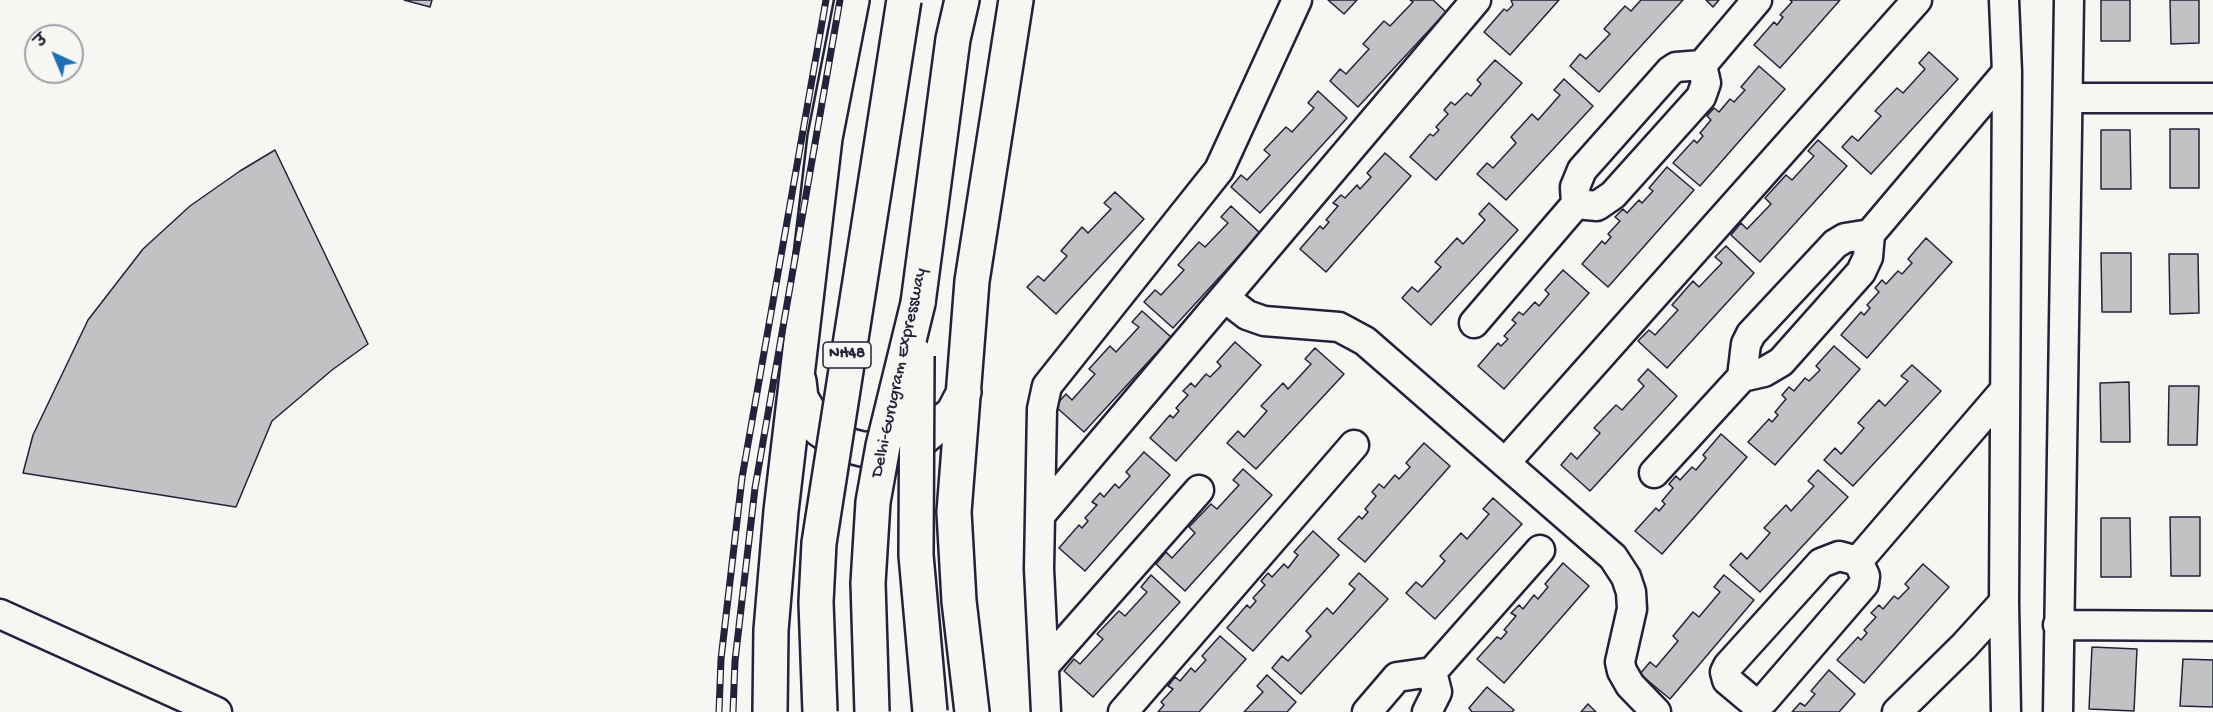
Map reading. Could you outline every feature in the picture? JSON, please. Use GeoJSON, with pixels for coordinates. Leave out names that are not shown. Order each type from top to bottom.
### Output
{"type":"FeatureCollection","features":[{"type":"Feature","properties":{"kind":"main road"},"geometry":{"type":"LineString","coordinates":[[770,712],[772,618],[781,511],[825,138],[852,0]]}},
{"type":"Feature","properties":{"kind":"main road","name":"NH48"},"geometry":{"type":"LineString","coordinates":[[820,712],[816,602],[819,543],[904,0]]}},
{"type":"Feature","properties":{"kind":"main road","name":"Delhi-Gurugram Expressway"},"geometry":{"type":"LineString","coordinates":[[872,712],[868,583],[873,502],[883,446],[918,303],[953,39],[962,0]]}},
{"type":"Feature","properties":{"kind":"main road"},"geometry":{"type":"LineString","coordinates":[[972,712],[959,601],[954,512],[972,281],[1016,0]]}},
{"type":"Feature","properties":{"kind":"main road"},"geometry":{"type":"LineString","coordinates":[[918,303],[916,555],[930,712]]}},
{"type":"Feature","properties":{"kind":"main road"},"geometry":{"type":"LineString","coordinates":[[798,372],[801,398],[819,429],[839,443],[862,449],[888,449],[924,437],[953,413],[964,392]]}},
{"type":"Feature","properties":{"kind":"street"},"geometry":{"type":"LineString","coordinates":[[1046,712],[1039,569],[1042,513],[1042,410],[1047,386],[1219,170],[1298,0]]}},
{"type":"Feature","properties":{"kind":"street"},"geometry":{"type":"LineString","coordinates":[[1042,513],[1476,0]]}},
{"type":"Feature","properties":{"kind":"street"},"geometry":{"type":"LineString","coordinates":[[1474,323],[1576,204],[1575,187],[1582,170],[1670,71],[1677,67],[1702,65],[1757,0]]}},
{"type":"Feature","properties":{"kind":"street"},"geometry":{"type":"LineString","coordinates":[[1505,463],[1917,0]]}},
{"type":"Feature","properties":{"kind":"street"},"geometry":{"type":"LineString","coordinates":[[2004,0],[2007,72],[2004,602],[2006,712]]}},
{"type":"Feature","properties":{"kind":"street"},"geometry":{"type":"LineString","coordinates":[[2058,712],[2070,98],[2069,0]]}},
{"type":"Feature","properties":{"kind":"street"},"geometry":{"type":"LineString","coordinates":[[1576,204],[1598,206],[1614,195],[1701,97],[1706,83],[1702,65]]}},
{"type":"Feature","properties":{"kind":"street"},"geometry":{"type":"LineString","coordinates":[[1654,473],[1742,376],[1774,368],[1861,272],[1868,257],[1870,234],[2007,72]]}},
{"type":"Feature","properties":{"kind":"street"},"geometry":{"type":"LineString","coordinates":[[2070,98],[2213,98]]}},
{"type":"Feature","properties":{"kind":"street"},"geometry":{"type":"LineString","coordinates":[[1742,376],[1746,344],[1751,334],[1835,244],[1845,238],[1870,234]]}},
{"type":"Feature","properties":{"kind":"street"},"geometry":{"type":"LineString","coordinates":[[1225,298],[1247,315],[1264,321],[1339,327],[1365,341],[1612,557],[1626,577],[1631,592],[1632,609],[1620,662],[1630,685],[1656,712]]}},
{"type":"Feature","properties":{"kind":"street"},"geometry":{"type":"LineString","coordinates":[[1858,561],[2005,390]]}},
{"type":"Feature","properties":{"kind":"street"},"geometry":{"type":"LineString","coordinates":[[1123,712],[1354,445]]}},
{"type":"Feature","properties":{"kind":"street"},"geometry":{"type":"LineString","coordinates":[[1044,666],[1199,490]]}},
{"type":"Feature","properties":{"kind":"street"},"geometry":{"type":"LineString","coordinates":[[1367,712],[1397,677],[1432,672],[1540,550]]}},
{"type":"Feature","properties":{"kind":"street"},"geometry":{"type":"LineString","coordinates":[[1839,556],[1858,561],[1865,576],[1864,584],[1764,700],[1752,701],[1727,680],[1725,672],[1730,663],[1821,564],[1839,556]]}},
{"type":"Feature","properties":{"kind":"street"},"geometry":{"type":"LineString","coordinates":[[1897,712],[1964,646],[2004,602]]}},
{"type":"Feature","properties":{"kind":"street"},"geometry":{"type":"LineString","coordinates":[[0,614],[204,709]]}},
{"type":"Feature","properties":{"kind":"street"},"geometry":{"type":"LineString","coordinates":[[2058,626],[2213,626]]}},
{"type":"Feature","properties":{"kind":"street"},"geometry":{"type":"LineString","coordinates":[[1427,712],[1437,692],[1432,672]]}},
{"type":"Feature","properties":{"kind":"building"},"geometry":{"type":"Polygon","coordinates":[[[404,0],[432,0],[430,7],[404,0]]]}},
{"type":"Feature","properties":{"kind":"building"},"geometry":{"type":"Polygon","coordinates":[[[1328,0],[1357,0],[1344,14],[1328,0]]]}},
{"type":"Feature","properties":{"kind":"building"},"geometry":{"type":"Polygon","coordinates":[[[1410,0],[1433,0],[1446,12],[1358,107],[1330,81],[1340,69],[1346,74],[1369,49],[1363,44],[1384,21],[1390,26],[1413,2],[1410,0]]]}},
{"type":"Feature","properties":{"kind":"building"},"geometry":{"type":"Polygon","coordinates":[[[1511,0],[1559,0],[1510,55],[1484,32],[1504,9],[1507,11],[1513,5],[1511,0]]]}},
{"type":"Feature","properties":{"kind":"building"},"geometry":{"type":"Polygon","coordinates":[[[1641,0],[1683,0],[1599,92],[1570,66],[1580,54],[1586,59],[1610,34],[1604,29],[1625,6],[1631,11],[1641,0]]]}},
{"type":"Feature","properties":{"kind":"building"},"geometry":{"type":"Polygon","coordinates":[[[1706,0],[1719,0],[1713,7],[1706,0]]]}},
{"type":"Feature","properties":{"kind":"building"},"geometry":{"type":"Polygon","coordinates":[[[1790,0],[1840,0],[1780,68],[1754,45],[1774,22],[1777,25],[1783,17],[1780,15],[1792,2],[1790,0]]]}},
{"type":"Feature","properties":{"kind":"building"},"geometry":{"type":"Polygon","coordinates":[[[2101,0],[2130,0],[2130,41],[2101,41],[2101,0]]]}},
{"type":"Feature","properties":{"kind":"building"},"geometry":{"type":"Polygon","coordinates":[[[2170,0],[2199,0],[2199,43],[2171,44],[2170,0]]]}},
{"type":"Feature","properties":{"kind":"building"},"geometry":{"type":"Polygon","coordinates":[[[1929,52],[1958,79],[1871,174],[1842,147],[1852,136],[1858,141],[1881,116],[1875,111],[1897,88],[1903,93],[1925,69],[1919,63],[1929,52]]]}},
{"type":"Feature","properties":{"kind":"building"},"geometry":{"type":"Polygon","coordinates":[[[1495,60],[1522,83],[1436,180],[1410,157],[1430,134],[1433,136],[1439,130],[1436,127],[1448,114],[1444,110],[1451,102],[1455,105],[1467,93],[1471,96],[1481,84],[1477,80],[1495,60]]]}},
{"type":"Feature","properties":{"kind":"building"},"geometry":{"type":"Polygon","coordinates":[[[1759,66],[1785,89],[1700,186],[1673,163],[1694,140],[1697,143],[1703,136],[1700,133],[1711,120],[1707,116],[1714,108],[1719,112],[1730,99],[1734,102],[1745,90],[1741,87],[1759,66]]]}},
{"type":"Feature","properties":{"kind":"building"},"geometry":{"type":"Polygon","coordinates":[[[1564,79],[1593,106],[1506,200],[1477,174],[1487,163],[1493,168],[1516,143],[1511,137],[1532,114],[1538,120],[1560,95],[1554,90],[1564,79]]]}},
{"type":"Feature","properties":{"kind":"building"},"geometry":{"type":"Polygon","coordinates":[[[1318,91],[1347,118],[1260,213],[1231,187],[1241,175],[1247,180],[1270,155],[1264,150],[1286,127],[1292,132],[1314,108],[1308,103],[1318,91]]]}},
{"type":"Feature","properties":{"kind":"building"},"geometry":{"type":"Polygon","coordinates":[[[2170,129],[2199,129],[2199,188],[2170,188],[2170,129]]]}},
{"type":"Feature","properties":{"kind":"building"},"geometry":{"type":"Polygon","coordinates":[[[2101,130],[2130,130],[2131,189],[2101,189],[2101,130]]]}},
{"type":"Feature","properties":{"kind":"building"},"geometry":{"type":"Polygon","coordinates":[[[1818,140],[1847,166],[1760,262],[1731,235],[1741,223],[1747,229],[1771,204],[1765,198],[1786,175],[1792,180],[1814,156],[1808,151],[1818,140]]]}},
{"type":"Feature","properties":{"kind":"building"},"geometry":{"type":"Polygon","coordinates":[[[275,150],[368,344],[332,370],[272,421],[236,507],[23,473],[33,435],[88,320],[143,249],[190,206],[275,150]]]}},
{"type":"Feature","properties":{"kind":"building"},"geometry":{"type":"Polygon","coordinates":[[[1385,153],[1411,176],[1326,272],[1300,249],[1320,226],[1323,229],[1329,222],[1326,220],[1338,206],[1333,203],[1341,195],[1345,198],[1357,185],[1360,189],[1371,177],[1367,173],[1385,153]]]}},
{"type":"Feature","properties":{"kind":"building"},"geometry":{"type":"Polygon","coordinates":[[[1667,167],[1694,190],[1608,287],[1582,264],[1602,241],[1605,244],[1611,237],[1608,234],[1620,221],[1615,217],[1623,209],[1627,213],[1639,200],[1642,203],[1653,191],[1649,188],[1667,167]]]}},
{"type":"Feature","properties":{"kind":"building"},"geometry":{"type":"Polygon","coordinates":[[[1115,192],[1144,219],[1056,314],[1027,287],[1038,276],[1044,281],[1067,256],[1061,251],[1082,227],[1088,233],[1111,209],[1104,203],[1115,192]]]}},
{"type":"Feature","properties":{"kind":"building"},"geometry":{"type":"Polygon","coordinates":[[[1489,203],[1518,230],[1431,325],[1402,298],[1412,287],[1418,292],[1441,267],[1435,262],[1457,238],[1463,244],[1485,220],[1479,214],[1489,203]]]}},
{"type":"Feature","properties":{"kind":"building"},"geometry":{"type":"Polygon","coordinates":[[[1231,206],[1260,233],[1173,328],[1144,302],[1155,290],[1161,295],[1184,270],[1178,265],[1199,242],[1205,247],[1228,223],[1221,217],[1231,206]]]}},
{"type":"Feature","properties":{"kind":"building"},"geometry":{"type":"Polygon","coordinates":[[[1926,238],[1952,262],[1867,358],[1841,335],[1861,312],[1864,315],[1870,308],[1867,305],[1879,292],[1875,288],[1882,280],[1886,284],[1898,271],[1902,274],[1912,263],[1908,259],[1926,238]]]}},
{"type":"Feature","properties":{"kind":"building"},"geometry":{"type":"Polygon","coordinates":[[[1726,246],[1754,273],[1667,368],[1638,341],[1649,330],[1655,335],[1678,310],[1672,305],[1693,281],[1699,287],[1722,263],[1715,257],[1726,246]]]}},
{"type":"Feature","properties":{"kind":"building"},"geometry":{"type":"Polygon","coordinates":[[[2101,253],[2131,253],[2131,312],[2102,312],[2101,253]]]}},
{"type":"Feature","properties":{"kind":"building"},"geometry":{"type":"Polygon","coordinates":[[[2169,254],[2198,254],[2199,313],[2170,314],[2169,254]]]}},
{"type":"Feature","properties":{"kind":"building"},"geometry":{"type":"Polygon","coordinates":[[[1563,270],[1589,293],[1504,389],[1478,366],[1498,343],[1501,346],[1508,339],[1504,336],[1516,323],[1512,320],[1519,312],[1523,315],[1535,302],[1539,306],[1549,294],[1545,290],[1563,270]]]}},
{"type":"Feature","properties":{"kind":"building"},"geometry":{"type":"Polygon","coordinates":[[[1142,311],[1171,337],[1084,432],[1055,406],[1066,394],[1072,400],[1095,374],[1089,369],[1110,346],[1116,352],[1139,327],[1132,322],[1142,311]]]}},
{"type":"Feature","properties":{"kind":"building"},"geometry":{"type":"Polygon","coordinates":[[[1235,342],[1261,365],[1176,461],[1150,438],[1170,415],[1173,418],[1179,411],[1176,408],[1188,395],[1183,391],[1191,383],[1195,387],[1206,374],[1210,377],[1221,366],[1217,362],[1235,342]]]}},
{"type":"Feature","properties":{"kind":"building"},"geometry":{"type":"Polygon","coordinates":[[[1834,346],[1860,369],[1775,465],[1748,442],[1769,419],[1772,422],[1778,415],[1775,412],[1786,399],[1782,395],[1789,387],[1794,391],[1805,378],[1809,381],[1820,370],[1816,366],[1834,346]]]}},
{"type":"Feature","properties":{"kind":"building"},"geometry":{"type":"Polygon","coordinates":[[[1315,348],[1344,374],[1256,469],[1227,443],[1238,431],[1244,437],[1267,411],[1261,406],[1283,383],[1288,389],[1311,364],[1305,359],[1315,348]]]}},
{"type":"Feature","properties":{"kind":"building"},"geometry":{"type":"Polygon","coordinates":[[[1912,365],[1941,391],[1853,486],[1824,460],[1835,448],[1841,454],[1864,428],[1858,423],[1879,400],[1885,406],[1908,381],[1901,376],[1912,365]]]}},
{"type":"Feature","properties":{"kind":"building"},"geometry":{"type":"Polygon","coordinates":[[[1648,369],[1677,396],[1590,491],[1561,465],[1571,453],[1577,459],[1600,433],[1594,428],[1616,405],[1622,410],[1644,386],[1638,380],[1648,369]]]}},
{"type":"Feature","properties":{"kind":"building"},"geometry":{"type":"Polygon","coordinates":[[[2129,382],[2130,442],[2101,442],[2100,383],[2129,382]]]}},
{"type":"Feature","properties":{"kind":"building"},"geometry":{"type":"Polygon","coordinates":[[[2169,386],[2199,386],[2197,445],[2168,445],[2169,386]]]}},
{"type":"Feature","properties":{"kind":"building"},"geometry":{"type":"Polygon","coordinates":[[[1721,434],[1747,457],[1662,554],[1635,531],[1656,508],[1659,511],[1665,504],[1662,501],[1673,488],[1669,484],[1676,476],[1680,480],[1692,467],[1696,470],[1706,458],[1703,455],[1721,434]]]}},
{"type":"Feature","properties":{"kind":"building"},"geometry":{"type":"Polygon","coordinates":[[[1424,443],[1450,466],[1365,562],[1338,539],[1359,516],[1362,519],[1368,512],[1365,509],[1376,496],[1372,492],[1379,484],[1384,488],[1395,475],[1399,479],[1410,467],[1406,463],[1424,443]]]}},
{"type":"Feature","properties":{"kind":"building"},"geometry":{"type":"Polygon","coordinates":[[[1144,452],[1170,475],[1085,571],[1059,548],[1079,525],[1082,528],[1088,521],[1085,518],[1097,505],[1092,502],[1100,493],[1104,497],[1115,484],[1119,488],[1130,476],[1126,472],[1144,452]]]}},
{"type":"Feature","properties":{"kind":"building"},"geometry":{"type":"Polygon","coordinates":[[[1243,469],[1272,495],[1185,591],[1156,564],[1166,552],[1172,558],[1195,533],[1189,527],[1211,504],[1217,509],[1239,485],[1233,480],[1243,469]]]}},
{"type":"Feature","properties":{"kind":"building"},"geometry":{"type":"Polygon","coordinates":[[[1818,470],[1848,497],[1760,592],[1730,565],[1741,553],[1747,559],[1770,533],[1764,528],[1786,505],[1791,511],[1814,486],[1808,481],[1818,470]]]}},
{"type":"Feature","properties":{"kind":"building"},"geometry":{"type":"Polygon","coordinates":[[[1493,498],[1522,524],[1435,619],[1406,593],[1416,582],[1422,587],[1445,561],[1440,556],[1461,533],[1467,539],[1489,514],[1483,509],[1493,498]]]}},
{"type":"Feature","properties":{"kind":"building"},"geometry":{"type":"Polygon","coordinates":[[[2170,517],[2200,517],[2200,576],[2171,576],[2170,517]]]}},
{"type":"Feature","properties":{"kind":"building"},"geometry":{"type":"Polygon","coordinates":[[[2101,518],[2130,518],[2131,577],[2101,577],[2101,518]]]}},
{"type":"Feature","properties":{"kind":"building"},"geometry":{"type":"Polygon","coordinates":[[[1313,531],[1339,555],[1253,651],[1227,628],[1247,605],[1250,608],[1256,601],[1253,598],[1265,585],[1261,581],[1268,573],[1272,577],[1284,564],[1288,568],[1298,555],[1294,552],[1313,531]]]}},
{"type":"Feature","properties":{"kind":"building"},"geometry":{"type":"Polygon","coordinates":[[[1563,563],[1589,586],[1504,683],[1477,659],[1497,637],[1501,639],[1507,632],[1504,630],[1516,616],[1511,613],[1519,605],[1523,609],[1534,595],[1538,599],[1548,587],[1545,584],[1563,563]]]}},
{"type":"Feature","properties":{"kind":"building"},"geometry":{"type":"Polygon","coordinates":[[[1923,564],[1949,587],[1864,683],[1837,660],[1858,637],[1861,640],[1867,633],[1864,630],[1876,617],[1871,613],[1879,605],[1883,609],[1894,596],[1898,599],[1909,588],[1905,584],[1923,564]]]}},
{"type":"Feature","properties":{"kind":"building"},"geometry":{"type":"Polygon","coordinates":[[[1359,573],[1388,599],[1301,694],[1272,668],[1282,656],[1288,661],[1311,636],[1306,631],[1327,608],[1333,614],[1355,589],[1349,584],[1359,573]]]}},
{"type":"Feature","properties":{"kind":"building"},"geometry":{"type":"Polygon","coordinates":[[[1151,575],[1180,602],[1093,697],[1064,671],[1074,659],[1080,664],[1103,639],[1097,634],[1119,611],[1125,616],[1147,592],[1141,587],[1151,575]]]}},
{"type":"Feature","properties":{"kind":"building"},"geometry":{"type":"Polygon","coordinates":[[[1724,575],[1754,600],[1670,699],[1640,674],[1650,662],[1656,667],[1678,641],[1673,636],[1693,612],[1699,617],[1720,592],[1714,587],[1724,575]]]}},
{"type":"Feature","properties":{"kind":"building"},"geometry":{"type":"Polygon","coordinates":[[[1220,636],[1246,659],[1199,712],[1158,712],[1164,705],[1161,702],[1173,689],[1168,686],[1175,677],[1180,681],[1191,668],[1195,672],[1206,660],[1202,656],[1220,636]]]}},
{"type":"Feature","properties":{"kind":"building"},"geometry":{"type":"Polygon","coordinates":[[[2092,647],[2137,649],[2134,711],[2089,709],[2092,647]]]}},
{"type":"Feature","properties":{"kind":"building"},"geometry":{"type":"Polygon","coordinates":[[[2183,659],[2213,660],[2213,707],[2180,706],[2183,659]]]}},
{"type":"Feature","properties":{"kind":"building"},"geometry":{"type":"Polygon","coordinates":[[[1829,670],[1855,694],[1839,712],[1792,712],[1800,703],[1805,706],[1815,694],[1811,691],[1829,670]]]}},
{"type":"Feature","properties":{"kind":"building"},"geometry":{"type":"Polygon","coordinates":[[[1267,675],[1296,702],[1287,712],[1244,712],[1263,692],[1257,686],[1267,675]]]}},
{"type":"Feature","properties":{"kind":"building"},"geometry":{"type":"Polygon","coordinates":[[[1487,687],[1514,710],[1512,712],[1472,712],[1469,708],[1487,687]]]}},
{"type":"Feature","properties":{"kind":"building"},"geometry":{"type":"Polygon","coordinates":[[[1588,704],[1596,712],[1581,712],[1588,704]]]}},
{"type":"Feature","properties":{"kind":"railway"},"geometry":{"type":"LineString","coordinates":[[719,712],[721,659],[742,478],[826,0]]}},
{"type":"Feature","properties":{"kind":"railway"},"geometry":{"type":"LineString","coordinates":[[733,712],[735,661],[755,488],[840,0]]}}]}
